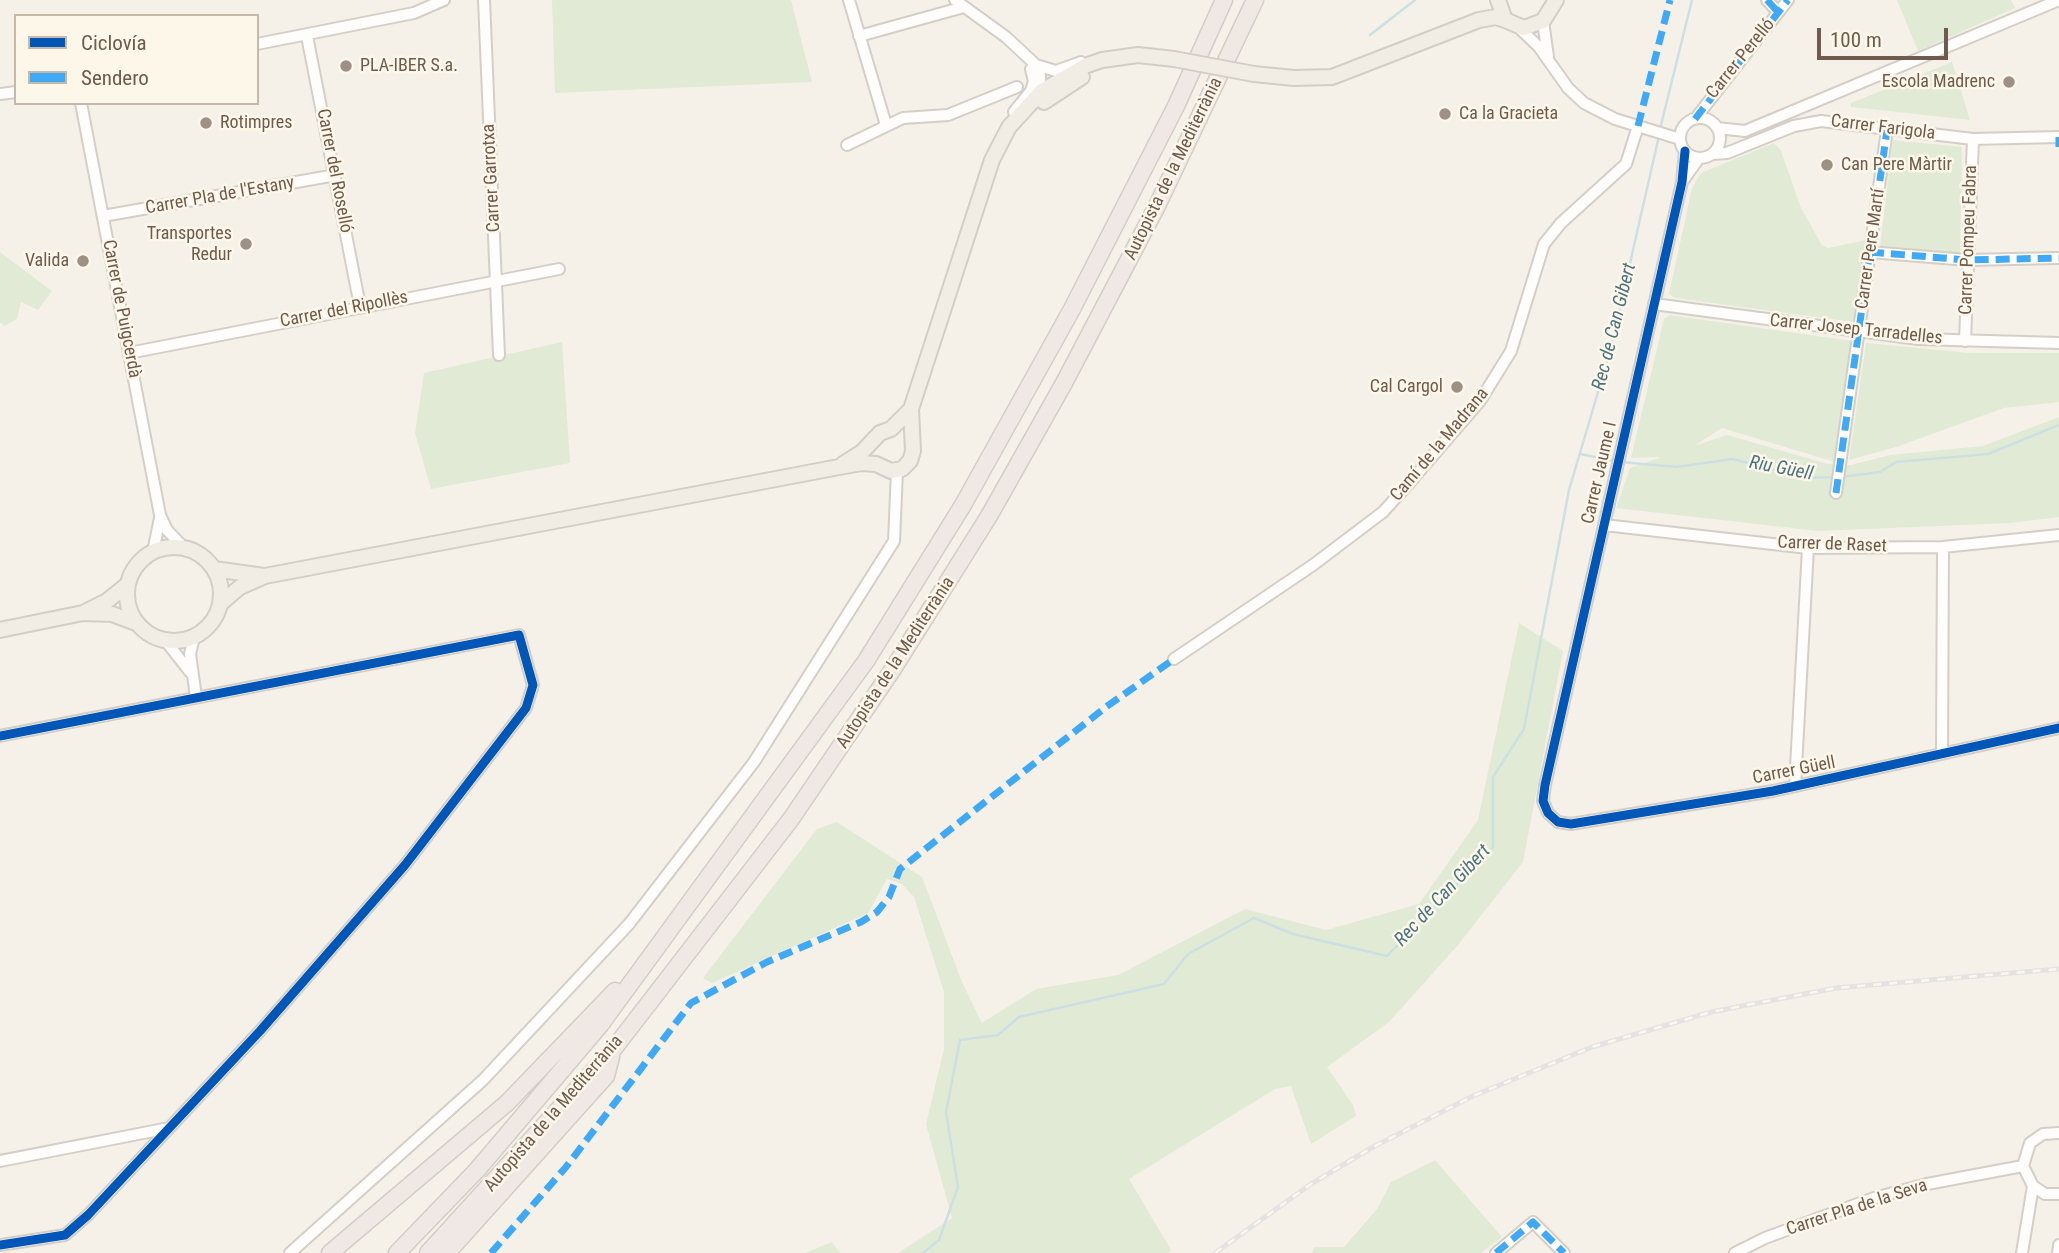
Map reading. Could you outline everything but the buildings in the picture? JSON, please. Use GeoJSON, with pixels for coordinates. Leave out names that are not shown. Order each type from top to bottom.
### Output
{"type":"FeatureCollection","features":[{"type":"Feature","properties":{"kind":"highway","name":"Autopista de la Mediterrània"},"geometry":{"type":"LineString","coordinates":[[397,1253],[486,1159],[601,1024],[837,705],[963,505],[1133,193],[1224,0]]}},
{"type":"Feature","properties":{"kind":"highway","name":"Autopista de la Mediterrània"},"geometry":{"type":"LineString","coordinates":[[428,1253],[612,1051],[825,771],[989,516],[1064,383],[1151,218],[1255,0]]}},
{"type":"Feature","properties":{"kind":"highway"},"geometry":{"type":"LineString","coordinates":[[330,1253],[507,1102],[563,1047],[611,994],[643,967]]}},
{"type":"Feature","properties":{"kind":"highway"},"geometry":{"type":"LineString","coordinates":[[447,1253],[606,1076],[612,1051]]}},
{"type":"Feature","properties":{"kind":"main road"},"geometry":{"type":"LineString","coordinates":[[1479,20],[1496,0],[1505,20]]}},
{"type":"Feature","properties":{"kind":"main road"},"geometry":{"type":"LineString","coordinates":[[0,630],[83,613],[112,614],[136,623],[146,632],[165,640],[194,637],[208,628],[220,604],[240,587],[265,576],[862,463],[876,464],[886,470],[897,471],[906,466],[912,457],[911,409],[996,151],[1021,111],[1042,91],[1085,66],[1102,60],[1138,55],[1254,74],[1294,78],[1332,77],[1479,20],[1496,17],[1519,28],[1534,27],[1543,21],[1553,2]]}},
{"type":"Feature","properties":{"kind":"main road"},"geometry":{"type":"LineString","coordinates":[[987,181],[1010,141],[1043,102],[1078,78],[1118,64],[1167,59]]}},
{"type":"Feature","properties":{"kind":"main road"},"geometry":{"type":"LineString","coordinates":[[839,467],[873,442],[880,433],[891,429],[911,409]]}},
{"type":"Feature","properties":{"kind":"main road"},"geometry":{"type":"LineString","coordinates":[[891,429],[903,432],[911,441]]}},
{"type":"Feature","properties":{"kind":"main road"},"geometry":{"type":"LineString","coordinates":[[873,442],[871,454],[876,464]]}},
{"type":"Feature","properties":{"kind":"main road"},"geometry":{"type":"LineString","coordinates":[[83,613],[107,601],[128,584],[137,565],[153,552],[184,548],[196,553],[214,569],[219,580],[220,604]]}},
{"type":"Feature","properties":{"kind":"main road"},"geometry":{"type":"LineString","coordinates":[[214,569],[265,576]]}},
{"type":"Feature","properties":{"kind":"main road"},"geometry":{"type":"LineString","coordinates":[[128,584],[130,611],[136,623]]}},
{"type":"Feature","properties":{"kind":"street"},"geometry":{"type":"LineString","coordinates":[[259,44],[414,13],[444,0]]}},
{"type":"Feature","properties":{"kind":"street","name":"Carrer Garrotxa"},"geometry":{"type":"LineString","coordinates":[[484,0],[499,355]]}},
{"type":"Feature","properties":{"kind":"street"},"geometry":{"type":"LineString","coordinates":[[849,0],[886,125]]}},
{"type":"Feature","properties":{"kind":"street"},"geometry":{"type":"LineString","coordinates":[[1767,0],[1778,12]]}},
{"type":"Feature","properties":{"kind":"street","name":"Carrer Perelló"},"geometry":{"type":"LineString","coordinates":[[1695,119],[1788,0]]}},
{"type":"Feature","properties":{"kind":"street"},"geometry":{"type":"LineString","coordinates":[[2022,0],[2028,13]]}},
{"type":"Feature","properties":{"kind":"street"},"geometry":{"type":"LineString","coordinates":[[1717,128],[1745,131],[2059,1]]}},
{"type":"Feature","properties":{"kind":"street"},"geometry":{"type":"LineString","coordinates":[[859,36],[959,3],[1036,65],[1056,71],[1098,56],[1122,52],[1138,55]]}},
{"type":"Feature","properties":{"kind":"street"},"geometry":{"type":"LineString","coordinates":[[1543,21],[1548,60]]}},
{"type":"Feature","properties":{"kind":"street"},"geometry":{"type":"LineString","coordinates":[[1519,28],[1548,60],[1561,80],[1584,103],[1604,115],[1641,127],[1681,135]]}},
{"type":"Feature","properties":{"kind":"street","name":"Carrer del Roselló"},"geometry":{"type":"LineString","coordinates":[[307,36],[360,306]]}},
{"type":"Feature","properties":{"kind":"street"},"geometry":{"type":"LineString","coordinates":[[996,151],[1004,127],[1031,91],[1033,73],[1026,56]]}},
{"type":"Feature","properties":{"kind":"street"},"geometry":{"type":"LineString","coordinates":[[1010,141],[1014,129],[1042,91],[1036,65]]}},
{"type":"Feature","properties":{"kind":"street"},"geometry":{"type":"LineString","coordinates":[[847,145],[903,118],[948,115],[1017,87]]}},
{"type":"Feature","properties":{"kind":"street","name":"Carrer de Puigcerdà"},"geometry":{"type":"LineString","coordinates":[[81,105],[160,515],[167,530],[184,548]]}},
{"type":"Feature","properties":{"kind":"street"},"geometry":{"type":"LineString","coordinates":[[1695,119],[1709,120],[1717,128],[1719,144],[1713,154],[1699,158],[1685,151],[1681,135],[1695,119]]}},
{"type":"Feature","properties":{"kind":"street","name":"Carrer Farigola"},"geometry":{"type":"LineString","coordinates":[[1713,154],[1727,153],[1794,126],[1821,121],[1973,139],[2059,137]]}},
{"type":"Feature","properties":{"kind":"street","name":"Camí de la Madrana"},"geometry":{"type":"LineString","coordinates":[[1174,659],[1313,565],[1383,512],[1411,481],[1480,401],[1511,351],[1544,244],[1561,223],[1626,164],[1641,127]]}},
{"type":"Feature","properties":{"kind":"street","name":"Carrer Pere Martí"},"geometry":{"type":"LineString","coordinates":[[1836,493],[1887,130]]}},
{"type":"Feature","properties":{"kind":"street"},"geometry":{"type":"LineString","coordinates":[[2059,137],[2059,147]]}},
{"type":"Feature","properties":{"kind":"street","name":"Carrer Pompeu Fabra"},"geometry":{"type":"LineString","coordinates":[[1965,341],[1973,139]]}},
{"type":"Feature","properties":{"kind":"street","name":"Carrer Jaume I"},"geometry":{"type":"LineString","coordinates":[[1543,801],[1682,183],[1685,151]]}},
{"type":"Feature","properties":{"kind":"street","name":"Carrer Jaume I"},"geometry":{"type":"LineString","coordinates":[[1682,183],[1699,158]]}},
{"type":"Feature","properties":{"kind":"street","name":"Carrer Pla de l'Estany"},"geometry":{"type":"LineString","coordinates":[[103,216],[336,176]]}},
{"type":"Feature","properties":{"kind":"street"},"geometry":{"type":"LineString","coordinates":[[1870,252],[1967,260],[2059,258]]}},
{"type":"Feature","properties":{"kind":"street","name":"Carrer del Ripollès"},"geometry":{"type":"LineString","coordinates":[[129,353],[360,306],[559,270]]}},
{"type":"Feature","properties":{"kind":"street","name":"Carrer Josep Tarradelles"},"geometry":{"type":"LineString","coordinates":[[1654,304],[1859,333],[1965,341],[2059,343]]}},
{"type":"Feature","properties":{"kind":"street"},"geometry":{"type":"LineString","coordinates":[[290,1253],[483,1080],[629,924],[754,762],[894,541],[897,471]]}},
{"type":"Feature","properties":{"kind":"street","name":"Carrer de Puigcerdà"},"geometry":{"type":"LineString","coordinates":[[153,552],[160,515]]}},
{"type":"Feature","properties":{"kind":"street","name":"Carrer de Raset"},"geometry":{"type":"LineString","coordinates":[[1604,525],[1808,548],[1943,547],[2059,535]]}},
{"type":"Feature","properties":{"kind":"street"},"geometry":{"type":"LineString","coordinates":[[1942,753],[1943,547]]}},
{"type":"Feature","properties":{"kind":"street"},"geometry":{"type":"LineString","coordinates":[[1795,786],[1808,548]]}},
{"type":"Feature","properties":{"kind":"street"},"geometry":{"type":"LineString","coordinates":[[0,736],[519,635],[533,685],[526,708],[405,865],[260,1031],[170,1128],[65,1235],[0,1245]]}},
{"type":"Feature","properties":{"kind":"street"},"geometry":{"type":"LineString","coordinates":[[194,637],[190,672],[195,697]]}},
{"type":"Feature","properties":{"kind":"street"},"geometry":{"type":"LineString","coordinates":[[165,640],[190,672]]}},
{"type":"Feature","properties":{"kind":"street","name":"Carrer Güell"},"geometry":{"type":"LineString","coordinates":[[1543,801],[1552,818],[1572,824],[1828,782],[1942,753],[2059,728]]}},
{"type":"Feature","properties":{"kind":"street"},"geometry":{"type":"LineString","coordinates":[[0,1161],[170,1128]]}},
{"type":"Feature","properties":{"kind":"street"},"geometry":{"type":"LineString","coordinates":[[2059,1133],[2043,1134],[2030,1143],[2023,1166],[2033,1186],[2045,1194],[2059,1195]]}},
{"type":"Feature","properties":{"kind":"street","name":"Carrer Pla de la Seva"},"geometry":{"type":"LineString","coordinates":[[1735,1253],[1765,1238],[1874,1198],[1927,1184],[2023,1166]]}},
{"type":"Feature","properties":{"kind":"street"},"geometry":{"type":"LineString","coordinates":[[2022,1253],[2033,1186]]}},
{"type":"Feature","properties":{"kind":"street"},"geometry":{"type":"LineString","coordinates":[[1504,1251],[1533,1222],[1564,1253]]}},
{"type":"Feature","properties":{"kind":"street"},"geometry":{"type":"LineString","coordinates":[[2058,1253],[2059,1245]]}},
{"type":"Feature","properties":{"kind":"green space"},"geometry":{"type":"Polygon","coordinates":[[[552,0],[791,0],[812,82],[555,93],[552,0]]]}},
{"type":"Feature","properties":{"kind":"green space"},"geometry":{"type":"Polygon","coordinates":[[[1897,0],[2011,0],[2015,8],[1918,51],[1897,0]]]}},
{"type":"Feature","properties":{"kind":"green space"},"geometry":{"type":"Polygon","coordinates":[[[1952,62],[1970,120],[1851,107],[1851,103],[1952,62]]]}},
{"type":"Feature","properties":{"kind":"green space"},"geometry":{"type":"Polygon","coordinates":[[[1893,140],[1962,147],[1960,253],[1880,246],[1893,140]]]}},
{"type":"Feature","properties":{"kind":"green space"},"geometry":{"type":"Polygon","coordinates":[[[1774,143],[1781,151],[1801,208],[1822,245],[1828,248],[1866,240],[1853,322],[1675,298],[1669,294],[1692,188],[1701,173],[1774,143]]]}},
{"type":"Feature","properties":{"kind":"green space"},"geometry":{"type":"Polygon","coordinates":[[[0,252],[52,291],[38,310],[21,302],[17,319],[4,326],[0,322],[0,252]]]}},
{"type":"Feature","properties":{"kind":"green space"},"geometry":{"type":"Polygon","coordinates":[[[1669,315],[1852,341],[1835,462],[1722,428],[1694,446],[1727,435],[1828,464],[1851,465],[1890,455],[1983,446],[2059,417],[2059,517],[2010,523],[1818,531],[1616,508],[1630,468],[1661,457],[1631,458],[1664,319],[1669,315]]]}},
{"type":"Feature","properties":{"kind":"green space"},"geometry":{"type":"Polygon","coordinates":[[[562,342],[570,463],[431,489],[415,433],[424,373],[562,342]]]}},
{"type":"Feature","properties":{"kind":"green space"},"geometry":{"type":"Polygon","coordinates":[[[1866,343],[1970,353],[2059,353],[2059,402],[2004,408],[1896,447],[1849,460],[1866,343]]]}},
{"type":"Feature","properties":{"kind":"green space"},"geometry":{"type":"Polygon","coordinates":[[[1519,623],[1563,651],[1523,862],[1458,945],[1389,1022],[1327,1067],[1353,1105],[1356,1116],[1311,1144],[1291,1086],[1275,1089],[1129,1179],[1171,1250],[1168,1253],[898,1253],[952,1218],[926,1124],[944,1049],[944,992],[914,897],[902,884],[887,879],[868,913],[712,983],[703,978],[817,829],[837,822],[922,877],[962,982],[982,1023],[1036,989],[1118,975],[1245,909],[1326,930],[1419,904],[1478,820],[1519,623]]]}},
{"type":"Feature","properties":{"kind":"green space"},"geometry":{"type":"Polygon","coordinates":[[[1435,1160],[1502,1237],[1481,1253],[1312,1253],[1314,1247],[1344,1247],[1377,1209],[1391,1182],[1435,1160]]]}},
{"type":"Feature","properties":{"kind":"green space"},"geometry":{"type":"Polygon","coordinates":[[[832,1242],[840,1253],[805,1253],[832,1242]]]}},
{"type":"Feature","properties":{"kind":"waterway"},"geometry":{"type":"LineString","coordinates":[[1370,35],[1415,0]]}},
{"type":"Feature","properties":{"kind":"waterway","name":"Rec de Can Gibert"},"geometry":{"type":"LineString","coordinates":[[1660,129],[1692,0]]}},
{"type":"Feature","properties":{"kind":"waterway","name":"Rec de Can Gibert"},"geometry":{"type":"LineString","coordinates":[[923,1253],[939,1240],[958,1187],[946,1112],[960,1040],[998,1035],[1019,1017],[1164,984],[1188,954],[1254,918],[1293,934],[1387,956],[1493,847],[1493,777],[1524,729],[1569,490],[1609,355],[1659,136]]}},
{"type":"Feature","properties":{"kind":"waterway","name":"Riu Güell"},"geometry":{"type":"LineString","coordinates":[[1842,477],[1880,472],[1896,462],[1988,454],[2059,425]]}},
{"type":"Feature","properties":{"kind":"waterway","name":"Riu Güell"},"geometry":{"type":"LineString","coordinates":[[1580,454],[1615,461]]}},
{"type":"Feature","properties":{"kind":"waterway","name":"Riu Güell"},"geometry":{"type":"LineString","coordinates":[[1621,462],[1677,467],[1732,459],[1809,478],[1835,477]]}},
{"type":"Feature","properties":{"kind":"railway"},"geometry":{"type":"LineString","coordinates":[[1215,1253],[1311,1184],[1373,1147],[1473,1096],[1592,1047],[1711,1012],[1836,988],[2059,969]]}},
{"type":"Feature","properties":{"kind":"marked path"},"geometry":{"type":"LineString","coordinates":[[1638,126],[1670,0]]}},
{"type":"Feature","properties":{"kind":"marked path"},"geometry":{"type":"LineString","coordinates":[[1767,0],[1778,12]]}},
{"type":"Feature","properties":{"kind":"marked path"},"geometry":{"type":"LineString","coordinates":[[1695,119],[1788,0]]}},
{"type":"Feature","properties":{"kind":"marked path"},"geometry":{"type":"LineString","coordinates":[[1836,493],[1887,130]]}},
{"type":"Feature","properties":{"kind":"marked path"},"geometry":{"type":"LineString","coordinates":[[2059,137],[2059,147]]}},
{"type":"Feature","properties":{"kind":"marked path"},"geometry":{"type":"LineString","coordinates":[[1870,252],[1967,260],[2059,258]]}},
{"type":"Feature","properties":{"kind":"marked path"},"geometry":{"type":"LineString","coordinates":[[491,1253],[566,1167],[691,1003],[767,962],[861,922],[877,912],[889,897],[900,869],[1106,707],[1174,659]]}},
{"type":"Feature","properties":{"kind":"marked path"},"geometry":{"type":"LineString","coordinates":[[1496,1253],[1533,1222],[1564,1253]]}},
{"type":"Feature","properties":{"kind":"cycle path"},"geometry":{"type":"LineString","coordinates":[[1685,151],[1682,182],[1545,785],[1543,801],[1548,813],[1558,822],[1571,824],[1773,791],[2059,728]]}},
{"type":"Feature","properties":{"kind":"cycle path"},"geometry":{"type":"LineString","coordinates":[[0,736],[519,635],[533,685],[526,708],[405,865],[260,1031],[88,1215],[65,1235],[0,1245]]}},
{"type":"Feature","properties":{"kind":"place","name":"PLA-IBER S.a."},"geometry":{"type":"Point","coordinates":[346,66]}},
{"type":"Feature","properties":{"kind":"place","name":"Escola Madrenc"},"geometry":{"type":"Point","coordinates":[2009,82]}},
{"type":"Feature","properties":{"kind":"place","name":"Ca la Gracieta"},"geometry":{"type":"Point","coordinates":[1445,114]}},
{"type":"Feature","properties":{"kind":"place","name":"Rotimpres"},"geometry":{"type":"Point","coordinates":[206,123]}},
{"type":"Feature","properties":{"kind":"place","name":"Can Pere Màrtir"},"geometry":{"type":"Point","coordinates":[1827,165]}},
{"type":"Feature","properties":{"kind":"place","name":"Transportes Redur"},"geometry":{"type":"Point","coordinates":[246,244]}},
{"type":"Feature","properties":{"kind":"place","name":"Valida"},"geometry":{"type":"Point","coordinates":[83,261]}},
{"type":"Feature","properties":{"kind":"place","name":"Cal Cargol"},"geometry":{"type":"Point","coordinates":[1457,387]}}]}
